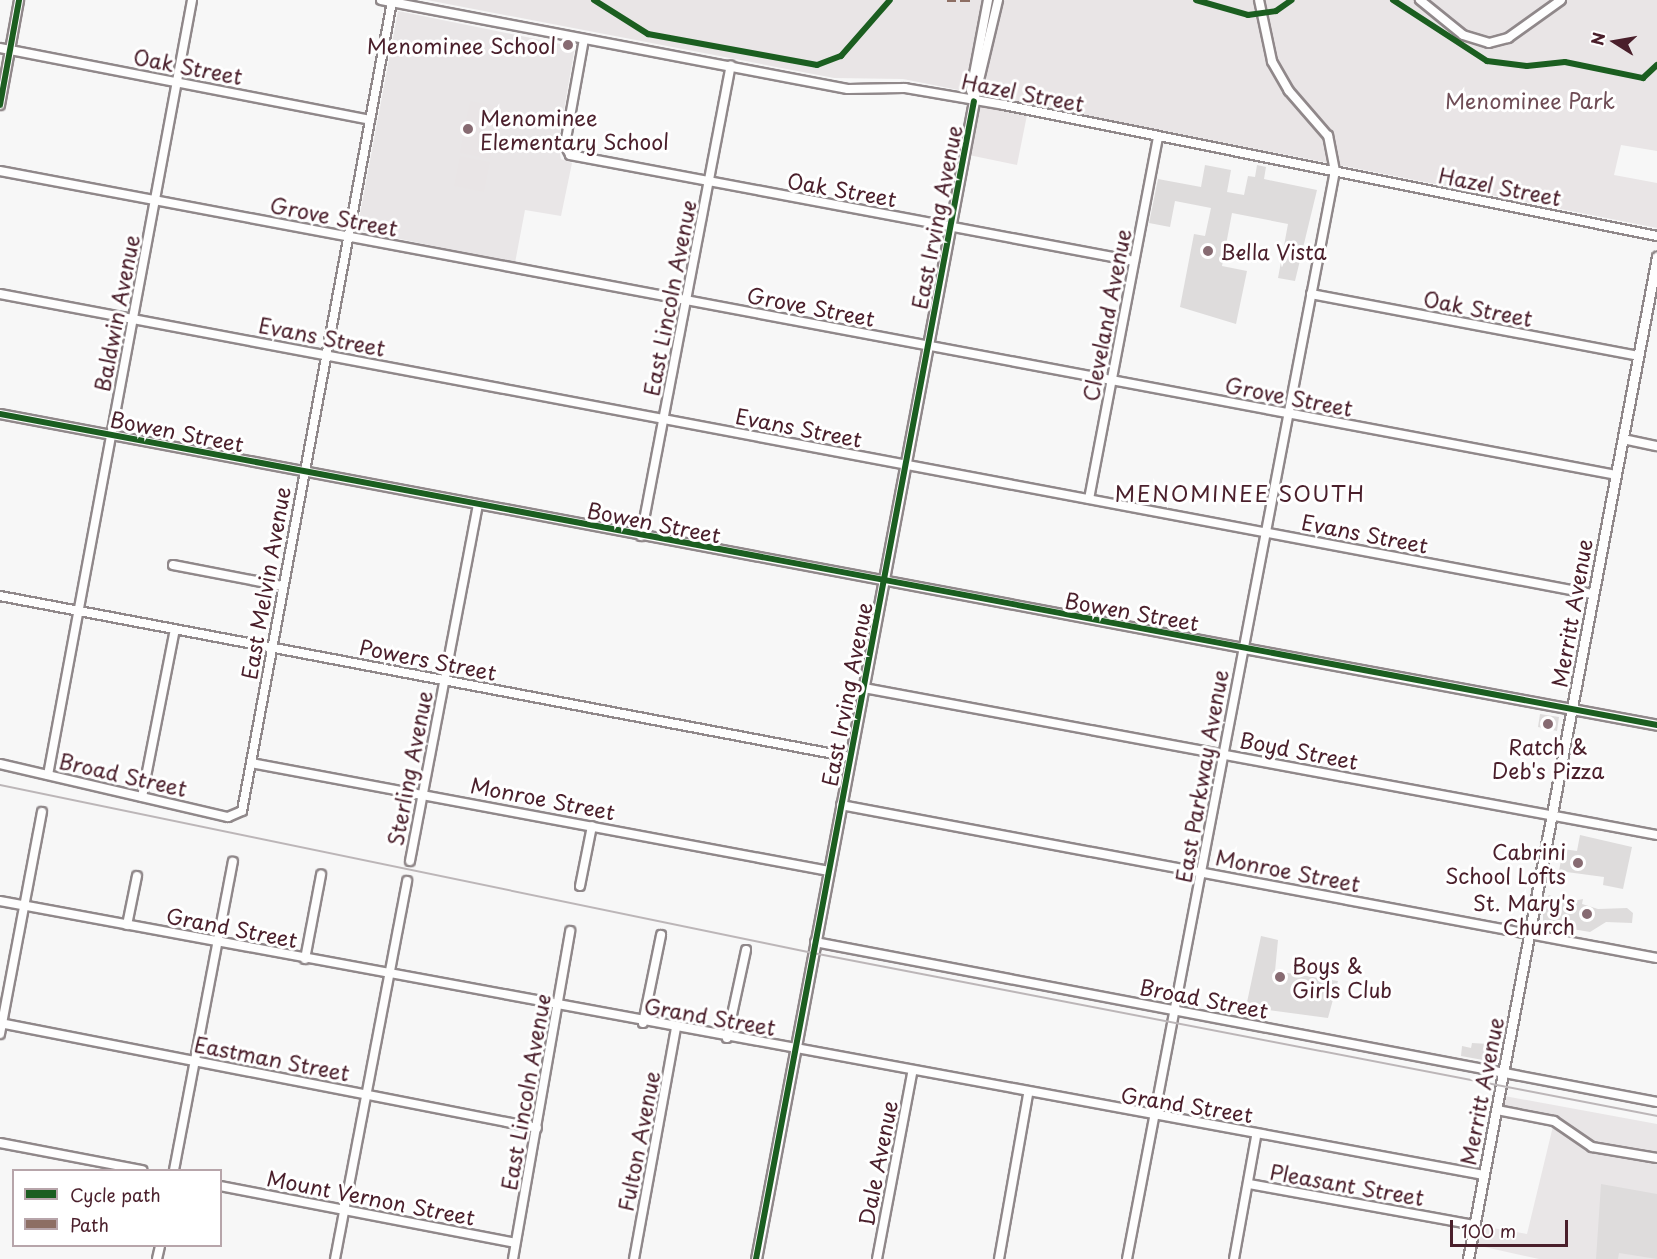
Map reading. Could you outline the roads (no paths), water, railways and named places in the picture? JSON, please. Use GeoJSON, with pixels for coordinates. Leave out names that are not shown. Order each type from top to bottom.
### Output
{"type":"FeatureCollection","features":[{"type":"Feature","properties":{"kind":"street"},"geometry":{"type":"LineString","coordinates":[[0,105],[19,0]]}},
{"type":"Feature","properties":{"kind":"street","name":"Baldwin Avenue"},"geometry":{"type":"LineString","coordinates":[[48,775],[192,0]]}},
{"type":"Feature","properties":{"kind":"street","name":"Hazel Street"},"geometry":{"type":"LineString","coordinates":[[381,0],[848,89],[905,88],[974,100],[1657,236]]}},
{"type":"Feature","properties":{"kind":"street","name":"East Irving Avenue"},"geometry":{"type":"LineString","coordinates":[[974,100],[971,90],[988,0]]}},
{"type":"Feature","properties":{"kind":"street","name":"East Irving Avenue"},"geometry":{"type":"LineString","coordinates":[[756,1259],[974,100],[998,0]]}},
{"type":"Feature","properties":{"kind":"street","name":"East Parkway Avenue"},"geometry":{"type":"LineString","coordinates":[[1127,1259],[1335,171],[1328,136],[1289,91],[1272,61],[1259,0]]}},
{"type":"Feature","properties":{"kind":"street"},"geometry":{"type":"LineString","coordinates":[[1420,0],[1463,35],[1489,43],[1508,38],[1561,0]]}},
{"type":"Feature","properties":{"kind":"street","name":"East Melvin Avenue"},"geometry":{"type":"LineString","coordinates":[[237,816],[250,763],[392,2]]}},
{"type":"Feature","properties":{"kind":"street","name":"Oak Street"},"geometry":{"type":"LineString","coordinates":[[584,39],[566,142],[570,155],[1134,261]]}},
{"type":"Feature","properties":{"kind":"street","name":"Oak Street"},"geometry":{"type":"LineString","coordinates":[[0,48],[370,120]]}},
{"type":"Feature","properties":{"kind":"street","name":"East Lincoln Avenue"},"geometry":{"type":"LineString","coordinates":[[642,536],[731,66]]}},
{"type":"Feature","properties":{"kind":"street","name":"Cleveland Avenue"},"geometry":{"type":"LineString","coordinates":[[1089,499],[1158,136]]}},
{"type":"Feature","properties":{"kind":"street","name":"Grove Street"},"geometry":{"type":"LineString","coordinates":[[0,171],[1616,475]]}},
{"type":"Feature","properties":{"kind":"street","name":"Merritt Avenue"},"geometry":{"type":"LineString","coordinates":[[1468,1259],[1657,257]]}},
{"type":"Feature","properties":{"kind":"street","name":"Evans Street"},"geometry":{"type":"LineString","coordinates":[[0,294],[1592,594]]}},
{"type":"Feature","properties":{"kind":"street","name":"Oak Street"},"geometry":{"type":"LineString","coordinates":[[1311,294],[1638,356]]}},
{"type":"Feature","properties":{"kind":"street","name":"Bowen Street"},"geometry":{"type":"LineString","coordinates":[[0,414],[884,582],[1657,725]]}},
{"type":"Feature","properties":{"kind":"street"},"geometry":{"type":"LineString","coordinates":[[1623,439],[1657,446]]}},
{"type":"Feature","properties":{"kind":"street","name":"Sterling Avenue"},"geometry":{"type":"LineString","coordinates":[[410,861],[478,504]]}},
{"type":"Feature","properties":{"kind":"street"},"geometry":{"type":"LineString","coordinates":[[173,566],[282,585]]}},
{"type":"Feature","properties":{"kind":"street","name":"Powers Street"},"geometry":{"type":"LineString","coordinates":[[0,596],[850,757]]}},
{"type":"Feature","properties":{"kind":"street"},"geometry":{"type":"LineString","coordinates":[[142,797],[175,629]]}},
{"type":"Feature","properties":{"kind":"street","name":"Boyd Street"},"geometry":{"type":"LineString","coordinates":[[864,688],[1657,835]]}},
{"type":"Feature","properties":{"kind":"street","name":"Monroe Street"},"geometry":{"type":"LineString","coordinates":[[250,763],[829,871]]}},
{"type":"Feature","properties":{"kind":"street","name":"Broad Street"},"geometry":{"type":"LineString","coordinates":[[0,764],[142,797],[237,816]]}},
{"type":"Feature","properties":{"kind":"street","name":"Monroe Street"},"geometry":{"type":"LineString","coordinates":[[842,805],[1657,958]]}},
{"type":"Feature","properties":{"kind":"street"},"geometry":{"type":"LineString","coordinates":[[0,1034],[42,812]]}},
{"type":"Feature","properties":{"kind":"street"},"geometry":{"type":"LineString","coordinates":[[580,886],[592,826]]}},
{"type":"Feature","properties":{"kind":"street"},"geometry":{"type":"LineString","coordinates":[[174,1169],[233,862]]}},
{"type":"Feature","properties":{"kind":"street"},"geometry":{"type":"LineString","coordinates":[[305,959],[321,875]]}},
{"type":"Feature","properties":{"kind":"street"},"geometry":{"type":"LineString","coordinates":[[127,925],[137,876]]}},
{"type":"Feature","properties":{"kind":"street"},"geometry":{"type":"LineString","coordinates":[[335,1259],[407,882]]}},
{"type":"Feature","properties":{"kind":"street","name":"Grand Street"},"geometry":{"type":"LineString","coordinates":[[0,901],[1256,1137],[1484,1174]]}},
{"type":"Feature","properties":{"kind":"street","name":"East Lincoln Avenue"},"geometry":{"type":"LineString","coordinates":[[513,1259],[559,1007],[570,931]]}},
{"type":"Feature","properties":{"kind":"street"},"geometry":{"type":"LineString","coordinates":[[643,1023],[661,935]]}},
{"type":"Feature","properties":{"kind":"street","name":"Broad Street"},"geometry":{"type":"LineString","coordinates":[[815,942],[1657,1102]]}},
{"type":"Feature","properties":{"kind":"street"},"geometry":{"type":"LineString","coordinates":[[727,1038],[746,951]]}},
{"type":"Feature","properties":{"kind":"street","name":"Eastman Street"},"geometry":{"type":"LineString","coordinates":[[1,1023],[537,1128]]}},
{"type":"Feature","properties":{"kind":"street","name":"Fulton Avenue"},"geometry":{"type":"LineString","coordinates":[[634,1259],[676,1029]]}},
{"type":"Feature","properties":{"kind":"street","name":"Dale Avenue"},"geometry":{"type":"LineString","coordinates":[[877,1259],[912,1073]]}},
{"type":"Feature","properties":{"kind":"street"},"geometry":{"type":"LineString","coordinates":[[999,1259],[1028,1095]]}},
{"type":"Feature","properties":{"kind":"street"},"geometry":{"type":"LineString","coordinates":[[1497,1110],[1554,1121],[1592,1147],[1657,1158]]}},
{"type":"Feature","properties":{"kind":"street"},"geometry":{"type":"LineString","coordinates":[[1234,1259],[1256,1137]]}},
{"type":"Feature","properties":{"kind":"street"},"geometry":{"type":"LineString","coordinates":[[0,1143],[137,1169]]}},
{"type":"Feature","properties":{"kind":"street","name":"Pleasant Street"},"geometry":{"type":"LineString","coordinates":[[1249,1184],[1475,1225]]}},
{"type":"Feature","properties":{"kind":"street","name":"Mount Vernon Street"},"geometry":{"type":"LineString","coordinates":[[222,1186],[515,1243]]}},
{"type":"Feature","properties":{"kind":"railway"},"geometry":{"type":"LineString","coordinates":[[0,785],[813,953],[1657,1116]]}},
{"type":"Feature","properties":{"kind":"place","name":"Menominee School"},"geometry":{"type":"Point","coordinates":[568,45]}},
{"type":"Feature","properties":{"kind":"place","name":"Menominee Elementary School"},"geometry":{"type":"Point","coordinates":[468,129]}},
{"type":"Feature","properties":{"kind":"place","name":"Bella Vista"},"geometry":{"type":"Point","coordinates":[1208,251]}},
{"type":"Feature","properties":{"kind":"place","name":"Ratch & Deb's Pizza"},"geometry":{"type":"Point","coordinates":[1548,724]}},
{"type":"Feature","properties":{"kind":"place","name":"Cabrini School Lofts"},"geometry":{"type":"Point","coordinates":[1578,863]}},
{"type":"Feature","properties":{"kind":"place","name":"St. Mary's Church"},"geometry":{"type":"Point","coordinates":[1587,914]}},
{"type":"Feature","properties":{"kind":"place","name":"Boys & Girls Club"},"geometry":{"type":"Point","coordinates":[1280,977]}},
{"type":"Feature","properties":{"kind":"district","name":"MENOMINEE SOUTH"},"geometry":{"type":"Point","coordinates":[1240,493]}},
{"type":"Feature","properties":{"kind":"park label","name":"Menominee Park"},"geometry":{"type":"Point","coordinates":[1530,100]}}]}
